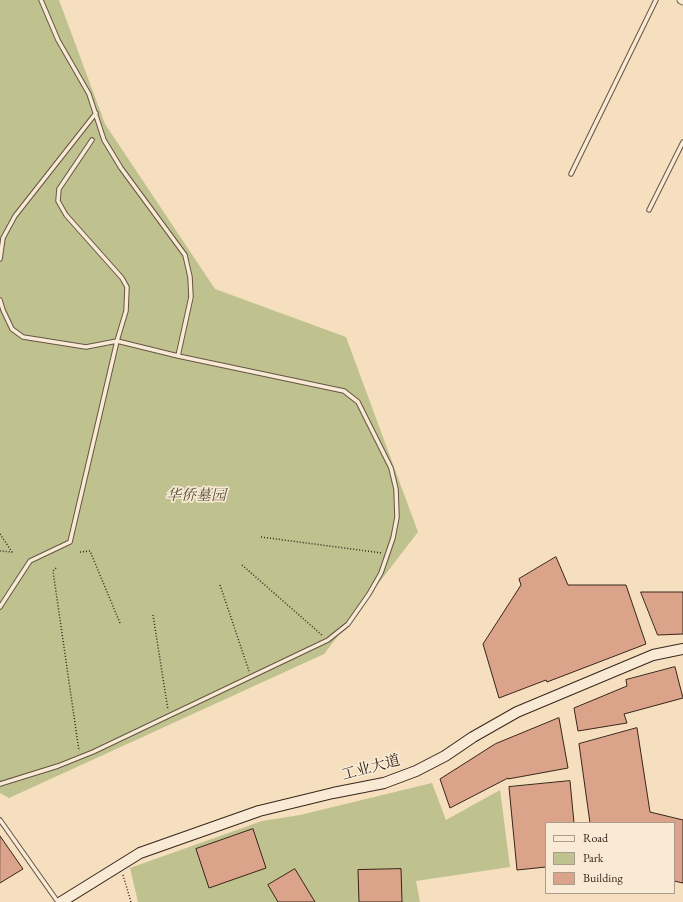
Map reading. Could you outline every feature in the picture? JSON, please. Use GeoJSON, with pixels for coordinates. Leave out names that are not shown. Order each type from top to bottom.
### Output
{"type":"FeatureCollection","features":[{"type":"Feature","properties":{"kind":"street","name":"工业大道"},"geometry":{"type":"LineString","coordinates":[[60,902],[140,853],[259,811],[333,793],[384,783],[416,771],[445,756],[473,737],[517,712],[653,655],[683,649]]}},
{"type":"Feature","properties":{"kind":"lane"},"geometry":{"type":"LineString","coordinates":[[41,0],[58,40],[89,94],[104,140],[121,168],[185,255],[190,277],[191,297],[178,356]]}},
{"type":"Feature","properties":{"kind":"lane"},"geometry":{"type":"LineString","coordinates":[[571,174],[656,0]]}},
{"type":"Feature","properties":{"kind":"lane"},"geometry":{"type":"LineString","coordinates":[[0,259],[3,238],[15,216],[96,113]]}},
{"type":"Feature","properties":{"kind":"lane"},"geometry":{"type":"LineString","coordinates":[[0,607],[30,562],[70,542],[117,341],[126,311],[127,287],[122,278],[66,215],[58,201],[59,189],[92,140]]}},
{"type":"Feature","properties":{"kind":"lane"},"geometry":{"type":"LineString","coordinates":[[648,210],[683,142]]}},
{"type":"Feature","properties":{"kind":"lane"},"geometry":{"type":"LineString","coordinates":[[0,300],[12,329],[23,337],[86,347],[117,341],[178,356],[344,391],[358,402],[392,468],[396,488],[397,517],[393,538],[381,573],[369,594],[348,624],[328,640],[93,752],[58,766],[0,784]]}},
{"type":"Feature","properties":{"kind":"lane"},"geometry":{"type":"LineString","coordinates":[[0,820],[60,902]]}},
{"type":"Feature","properties":{"kind":"path"},"geometry":{"type":"LineString","coordinates":[[0,534],[12,552],[0,551]]}},
{"type":"Feature","properties":{"kind":"path"},"geometry":{"type":"LineString","coordinates":[[261,537],[388,554]]}},
{"type":"Feature","properties":{"kind":"path"},"geometry":{"type":"LineString","coordinates":[[80,552],[90,551],[120,623]]}},
{"type":"Feature","properties":{"kind":"path"},"geometry":{"type":"LineString","coordinates":[[242,565],[328,640]]}},
{"type":"Feature","properties":{"kind":"path"},"geometry":{"type":"LineString","coordinates":[[56,568],[53,571],[80,757]]}},
{"type":"Feature","properties":{"kind":"path"},"geometry":{"type":"LineString","coordinates":[[220,585],[251,676]]}},
{"type":"Feature","properties":{"kind":"path"},"geometry":{"type":"LineString","coordinates":[[153,614],[169,716]]}},
{"type":"Feature","properties":{"kind":"path"},"geometry":{"type":"LineString","coordinates":[[121,865],[131,902]]}},
{"type":"Feature","properties":{"kind":"green space","name":"华侨墓园"},"geometry":{"type":"Polygon","coordinates":[[[0,0],[59,0],[105,124],[215,289],[346,337],[418,532],[324,654],[9,798],[0,793],[0,0]]]}},
{"type":"Feature","properties":{"kind":"green space"},"geometry":{"type":"Polygon","coordinates":[[[432,783],[446,820],[500,790],[510,867],[416,881],[420,902],[138,902],[130,868],[262,821],[300,815],[432,783]]]}},
{"type":"Feature","properties":{"kind":"building"},"geometry":{"type":"Polygon","coordinates":[[[556,557],[568,585],[626,585],[646,644],[547,682],[546,680],[499,698],[483,644],[521,585],[519,579],[556,557]]]}},
{"type":"Feature","properties":{"kind":"building"},"geometry":{"type":"Polygon","coordinates":[[[641,592],[683,592],[683,634],[658,635],[641,592]]]}},
{"type":"Feature","properties":{"kind":"building"},"geometry":{"type":"Polygon","coordinates":[[[675,667],[683,698],[624,714],[627,723],[578,731],[574,708],[627,686],[626,680],[675,667]]]}},
{"type":"Feature","properties":{"kind":"building"},"geometry":{"type":"Polygon","coordinates":[[[559,718],[568,768],[508,778],[450,808],[440,779],[495,744],[559,718]]]}},
{"type":"Feature","properties":{"kind":"building"},"geometry":{"type":"Polygon","coordinates":[[[637,728],[650,812],[683,820],[683,883],[675,881],[675,822],[590,822],[579,744],[637,728]]]}},
{"type":"Feature","properties":{"kind":"building"},"geometry":{"type":"Polygon","coordinates":[[[570,781],[574,822],[545,822],[545,867],[517,870],[509,787],[570,781]]]}},
{"type":"Feature","properties":{"kind":"building"},"geometry":{"type":"Polygon","coordinates":[[[253,829],[266,868],[209,888],[196,849],[253,829]]]}},
{"type":"Feature","properties":{"kind":"building"},"geometry":{"type":"Polygon","coordinates":[[[0,836],[23,869],[0,883],[0,836]]]}},
{"type":"Feature","properties":{"kind":"building"},"geometry":{"type":"Polygon","coordinates":[[[295,869],[315,902],[278,902],[268,885],[295,869]]]}},
{"type":"Feature","properties":{"kind":"building"},"geometry":{"type":"Polygon","coordinates":[[[401,869],[402,902],[359,902],[358,870],[401,869]]]}}]}
